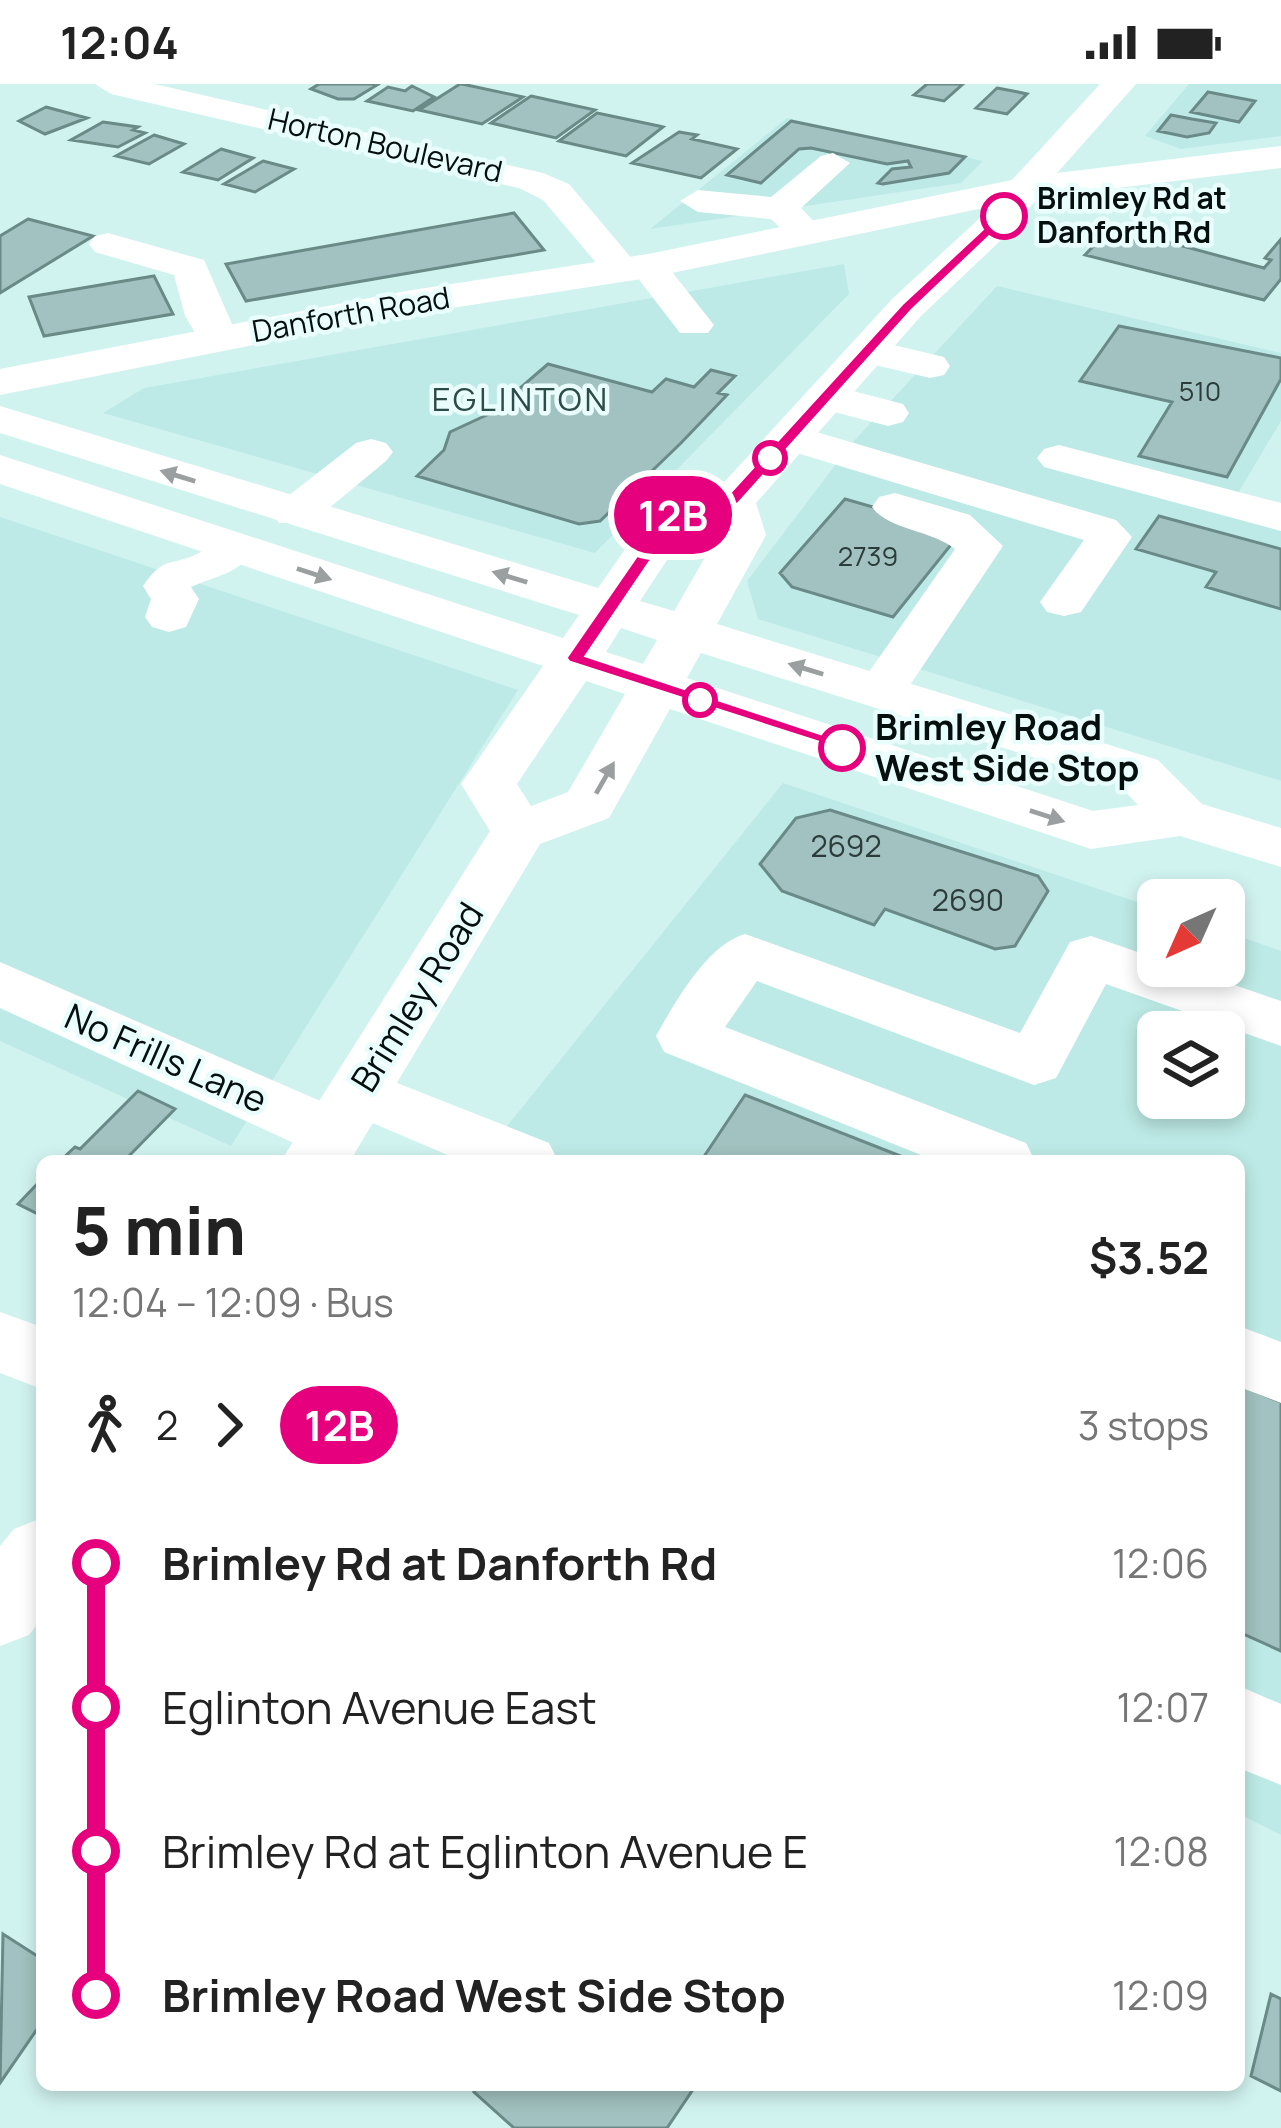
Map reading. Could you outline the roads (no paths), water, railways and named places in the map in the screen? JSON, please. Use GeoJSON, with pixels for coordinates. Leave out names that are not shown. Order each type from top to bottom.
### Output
{"type":"FeatureCollection","features":[{"type":"Feature","properties":{"kind":"main road"},"geometry":{"type":"LineString","coordinates":[[1114,89],[1124,136],[1137,148],[1213,167]]}},
{"type":"Feature","properties":{"kind":"main road"},"geometry":{"type":"LineString","coordinates":[[760,469],[742,535],[589,806],[519,831],[489,784],[673,515],[760,469],[868,350],[896,278],[1014,203],[1114,89]]}},
{"type":"Feature","properties":{"kind":"main road","name":"Danforth Road"},"geometry":{"type":"LineString","coordinates":[[0,382],[406,303],[704,255],[803,228],[1014,203],[1122,196],[1213,167],[1281,157]]}},
{"type":"Feature","properties":{"kind":"main road"},"geometry":{"type":"LineString","coordinates":[[803,228],[896,278]]}},
{"type":"Feature","properties":{"kind":"main road"},"geometry":{"type":"LineString","coordinates":[[106,454],[68,405],[78,388],[123,358]]}},
{"type":"Feature","properties":{"kind":"main road"},"geometry":{"type":"LineString","coordinates":[[0,419],[1138,772],[1182,817]]}},
{"type":"Feature","properties":{"kind":"main road"},"geometry":{"type":"LineString","coordinates":[[0,469],[196,583],[575,658],[1091,830],[1182,817],[1279,843]]}},
{"type":"Feature","properties":{"kind":"main road","name":"Brimley Road"},"geometry":{"type":"LineString","coordinates":[[335,1128],[519,831]]}},
{"type":"Feature","properties":{"kind":"main road"},"geometry":{"type":"LineString","coordinates":[[0,1608],[36,1563]]}},
{"type":"Feature","properties":{"kind":"street","name":"Horton Boulevard"},"geometry":{"type":"LineString","coordinates":[[111,84],[531,180],[556,192],[694,325]]}},
{"type":"Feature","properties":{"kind":"street"},"geometry":{"type":"LineString","coordinates":[[698,200],[803,228],[833,163]]}},
{"type":"Feature","properties":{"kind":"street"},"geometry":{"type":"LineString","coordinates":[[108,244],[190,268],[205,316],[219,340]]}},
{"type":"Feature","properties":{"kind":"street"},"geometry":{"type":"LineString","coordinates":[[868,350],[930,366]]}},
{"type":"Feature","properties":{"kind":"street"},"geometry":{"type":"LineString","coordinates":[[826,397],[888,413]]}},
{"type":"Feature","properties":{"kind":"street"},"geometry":{"type":"LineString","coordinates":[[295,513],[371,452]]}},
{"type":"Feature","properties":{"kind":"street"},"geometry":{"type":"LineString","coordinates":[[1059,458],[1281,517]]}},
{"type":"Feature","properties":{"kind":"street"},"geometry":{"type":"LineString","coordinates":[[760,469],[1100,530],[1109,537],[1064,602]]}},
{"type":"Feature","properties":{"kind":"street"},"geometry":{"type":"LineString","coordinates":[[760,469],[954,525],[980,546],[880,692]]}},
{"type":"Feature","properties":{"kind":"street"},"geometry":{"type":"LineString","coordinates":[[988,1155],[686,1036],[745,954],[1034,1062],[1091,957],[1281,1024]]}},
{"type":"Feature","properties":{"kind":"street","name":"No Frills Lane"},"geometry":{"type":"LineString","coordinates":[[0,983],[335,1128],[491,1155]]}},
{"type":"Feature","properties":{"kind":"street"},"geometry":{"type":"LineString","coordinates":[[0,1341],[36,1356]]}},
{"type":"Feature","properties":{"kind":"street"},"geometry":{"type":"LineString","coordinates":[[1245,1358],[1281,1373]]}},
{"type":"Feature","properties":{"kind":"street"},"geometry":{"type":"LineString","coordinates":[[1245,1729],[1281,1745]]}},
{"type":"Feature","properties":{"kind":"place","name":"Brimley Rd at Danforth Rd"},"geometry":{"type":"Point","coordinates":[1004,216]}},
{"type":"Feature","properties":{"kind":"place","name":"Brimley Road West Side Stop"},"geometry":{"type":"Point","coordinates":[842,748]}},
{"type":"Feature","properties":{"kind":"district","name":"EGLINTON"},"geometry":{"type":"Point","coordinates":[521,399]}}]}
